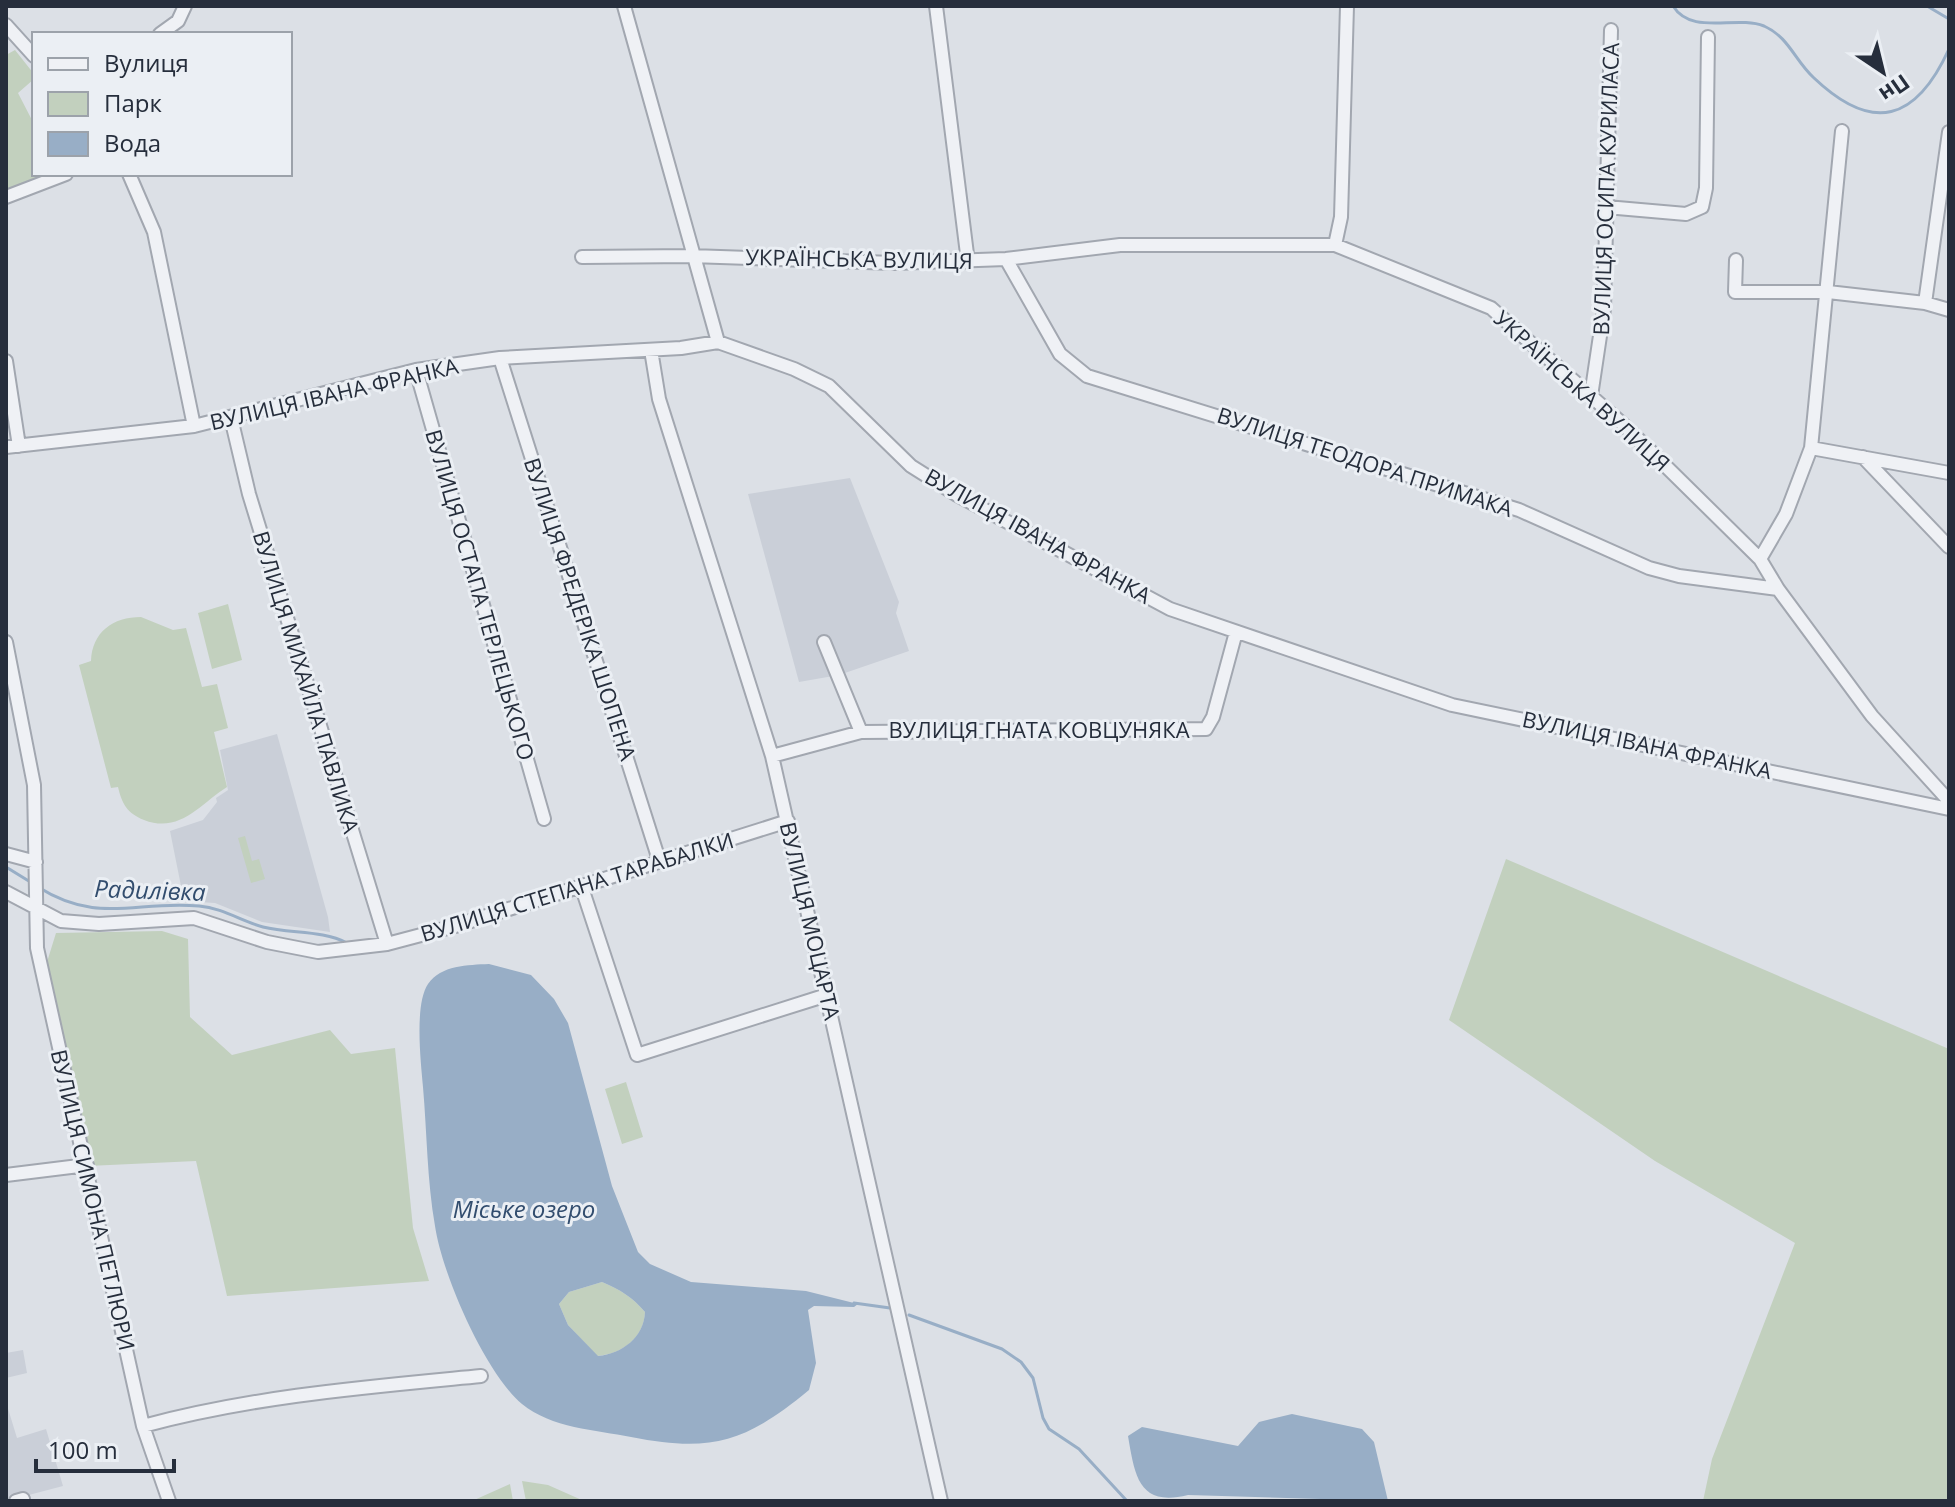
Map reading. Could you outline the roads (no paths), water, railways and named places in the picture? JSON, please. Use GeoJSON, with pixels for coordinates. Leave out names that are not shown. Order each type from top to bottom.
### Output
{"type":"FeatureCollection","features":[{"type":"Feature","properties":{"kind":"street"},"geometry":{"type":"LineString","coordinates":[[163,32],[178,21],[185,6]]}},
{"type":"Feature","properties":{"kind":"street"},"geometry":{"type":"LineString","coordinates":[[624,6],[691,256],[718,342]]}},
{"type":"Feature","properties":{"kind":"street"},"geometry":{"type":"LineString","coordinates":[[936,6],[968,262]]}},
{"type":"Feature","properties":{"kind":"street"},"geometry":{"type":"LineString","coordinates":[[1335,245],[1341,217],[1347,6]]}},
{"type":"Feature","properties":{"kind":"street"},"geometry":{"type":"LineString","coordinates":[[6,25],[32,54]]}},
{"type":"Feature","properties":{"kind":"street","name":"ВУЛИЦЯ ОСИПА КУРИЛАСА"},"geometry":{"type":"LineString","coordinates":[[1591,396],[1604,309],[1611,30]]}},
{"type":"Feature","properties":{"kind":"street"},"geometry":{"type":"LineString","coordinates":[[1606,207],[1686,214],[1702,207],[1706,188],[1708,37]]}},
{"type":"Feature","properties":{"kind":"street"},"geometry":{"type":"LineString","coordinates":[[1760,559],[1786,514],[1811,448],[1842,131]]}},
{"type":"Feature","properties":{"kind":"street"},"geometry":{"type":"LineString","coordinates":[[1925,303],[1949,132]]}},
{"type":"Feature","properties":{"kind":"street"},"geometry":{"type":"LineString","coordinates":[[6,197],[61,176]]}},
{"type":"Feature","properties":{"kind":"street"},"geometry":{"type":"LineString","coordinates":[[130,176],[154,232],[194,426]]}},
{"type":"Feature","properties":{"kind":"street","name":"УКРАЇНСЬКА ВУЛИЦЯ"},"geometry":{"type":"LineString","coordinates":[[582,257],[691,256],[894,263],[968,262],[1120,245],[1335,245],[1491,308],[1591,396],[1760,559],[1778,589],[1872,716],[1949,801]]}},
{"type":"Feature","properties":{"kind":"street","name":"ВУЛИЦЯ ТЕОДОРА ПРИМАКА"},"geometry":{"type":"LineString","coordinates":[[1006,259],[1060,354],[1087,376],[1519,510],[1649,568],[1679,576],[1778,589]]}},
{"type":"Feature","properties":{"kind":"street"},"geometry":{"type":"LineString","coordinates":[[1736,260],[1735,292],[1828,292],[1925,303],[1949,310]]}},
{"type":"Feature","properties":{"kind":"street","name":"ВУЛИЦЯ ІВАНА ФРАНКА"},"geometry":{"type":"LineString","coordinates":[[12,447],[194,426],[416,370],[500,358],[651,350],[718,342],[794,369],[829,386],[903,459],[957,495],[1163,606],[1452,705],[1949,809]]}},
{"type":"Feature","properties":{"kind":"street","name":"ВУЛИЦЯ МОЦАРТА"},"geometry":{"type":"LineString","coordinates":[[651,350],[659,399],[772,756],[941,1501]]}},
{"type":"Feature","properties":{"kind":"street","name":"ВУЛИЦЯ ФРЕДЕРІКА ШОПЕНА"},"geometry":{"type":"LineString","coordinates":[[500,358],[659,860]]}},
{"type":"Feature","properties":{"kind":"street"},"geometry":{"type":"LineString","coordinates":[[6,361],[12,447]]}},
{"type":"Feature","properties":{"kind":"street","name":"ВУЛИЦЯ ОСТАПА ТЕРЛЕЦЬКОГО"},"geometry":{"type":"LineString","coordinates":[[416,370],[544,819]]}},
{"type":"Feature","properties":{"kind":"street","name":"ВУЛИЦЯ МИХАЙЛА ПАВЛИКА"},"geometry":{"type":"LineString","coordinates":[[231,418],[249,494],[387,944]]}},
{"type":"Feature","properties":{"kind":"street"},"geometry":{"type":"LineString","coordinates":[[1811,448],[1949,473]]}},
{"type":"Feature","properties":{"kind":"street"},"geometry":{"type":"LineString","coordinates":[[1863,457],[1949,547]]}},
{"type":"Feature","properties":{"kind":"street","name":"ВУЛИЦЯ ГНАТА КОВЦУНЯКА"},"geometry":{"type":"LineString","coordinates":[[772,756],[861,732],[1206,729],[1213,717],[1236,632]]}},
{"type":"Feature","properties":{"kind":"street"},"geometry":{"type":"LineString","coordinates":[[6,642],[33,774],[36,862],[6,854]]}},
{"type":"Feature","properties":{"kind":"street"},"geometry":{"type":"LineString","coordinates":[[824,642],[861,732]]}},
{"type":"Feature","properties":{"kind":"street","name":"ВУЛИЦЯ СТЕПАНА ТАРАБАЛКИ"},"geometry":{"type":"LineString","coordinates":[[34,903],[54,919],[80,923],[194,918],[267,942],[337,952],[387,944],[522,906],[788,821]]}},
{"type":"Feature","properties":{"kind":"street","name":"ВУЛИЦЯ СИМОНА ПЕТЛЮРИ"},"geometry":{"type":"LineString","coordinates":[[36,862],[34,903],[37,948],[143,1426],[169,1501]]}},
{"type":"Feature","properties":{"kind":"street"},"geometry":{"type":"LineString","coordinates":[[581,885],[637,1055],[827,995]]}},
{"type":"Feature","properties":{"kind":"street"},"geometry":{"type":"LineString","coordinates":[[6,892],[34,903]]}},
{"type":"Feature","properties":{"kind":"street"},"geometry":{"type":"LineString","coordinates":[[6,1175],[87,1165]]}},
{"type":"Feature","properties":{"kind":"street"},"geometry":{"type":"LineString","coordinates":[[143,1426],[215,1407],[281,1396],[481,1376]]}},
{"type":"Feature","properties":{"kind":"water","name":"Міське озеро"},"geometry":{"type":"Polygon","coordinates":[[[489,964],[531,975],[554,999],[568,1023],[612,1186],[638,1252],[650,1264],[691,1282],[806,1291],[858,1304],[854,1307],[814,1306],[808,1310],[816,1363],[809,1390],[766,1422],[727,1439],[684,1444],[560,1423],[522,1404],[480,1347],[446,1270],[435,1226],[420,1034],[424,993],[433,978],[456,967],[489,964]],[[602,1282],[569,1292],[559,1304],[568,1325],[598,1356],[615,1352],[630,1343],[641,1329],[645,1312],[626,1294],[602,1282]]]}},
{"type":"Feature","properties":{"kind":"water"},"geometry":{"type":"Polygon","coordinates":[[[1292,1414],[1362,1429],[1374,1442],[1388,1501],[1188,1495],[1159,1497],[1149,1492],[1137,1476],[1128,1436],[1142,1427],[1238,1446],[1259,1422],[1292,1414]]]}},
{"type":"Feature","properties":{"kind":"waterway"},"geometry":{"type":"LineString","coordinates":[[1673,6],[1681,15],[1702,23],[1740,22],[1764,26],[1780,36],[1807,71],[1835,96],[1855,107],[1874,112],[1891,112],[1907,105],[1922,92],[1949,49]]}},
{"type":"Feature","properties":{"kind":"waterway"},"geometry":{"type":"LineString","coordinates":[[1927,6],[1949,19]]}},
{"type":"Feature","properties":{"kind":"waterway","name":"Радилівка"},"geometry":{"type":"LineString","coordinates":[[6,867],[32,883]]}},
{"type":"Feature","properties":{"kind":"waterway","name":"Радилівка"},"geometry":{"type":"LineString","coordinates":[[38,887],[80,905],[99,908],[208,907],[263,927],[327,936],[347,943]]}},
{"type":"Feature","properties":{"kind":"waterway"},"geometry":{"type":"LineString","coordinates":[[854,1303],[890,1308]]}},
{"type":"Feature","properties":{"kind":"waterway"},"geometry":{"type":"LineString","coordinates":[[909,1315],[1002,1349],[1021,1362],[1033,1378],[1043,1418],[1049,1429],[1079,1449],[1127,1501]]}}]}
